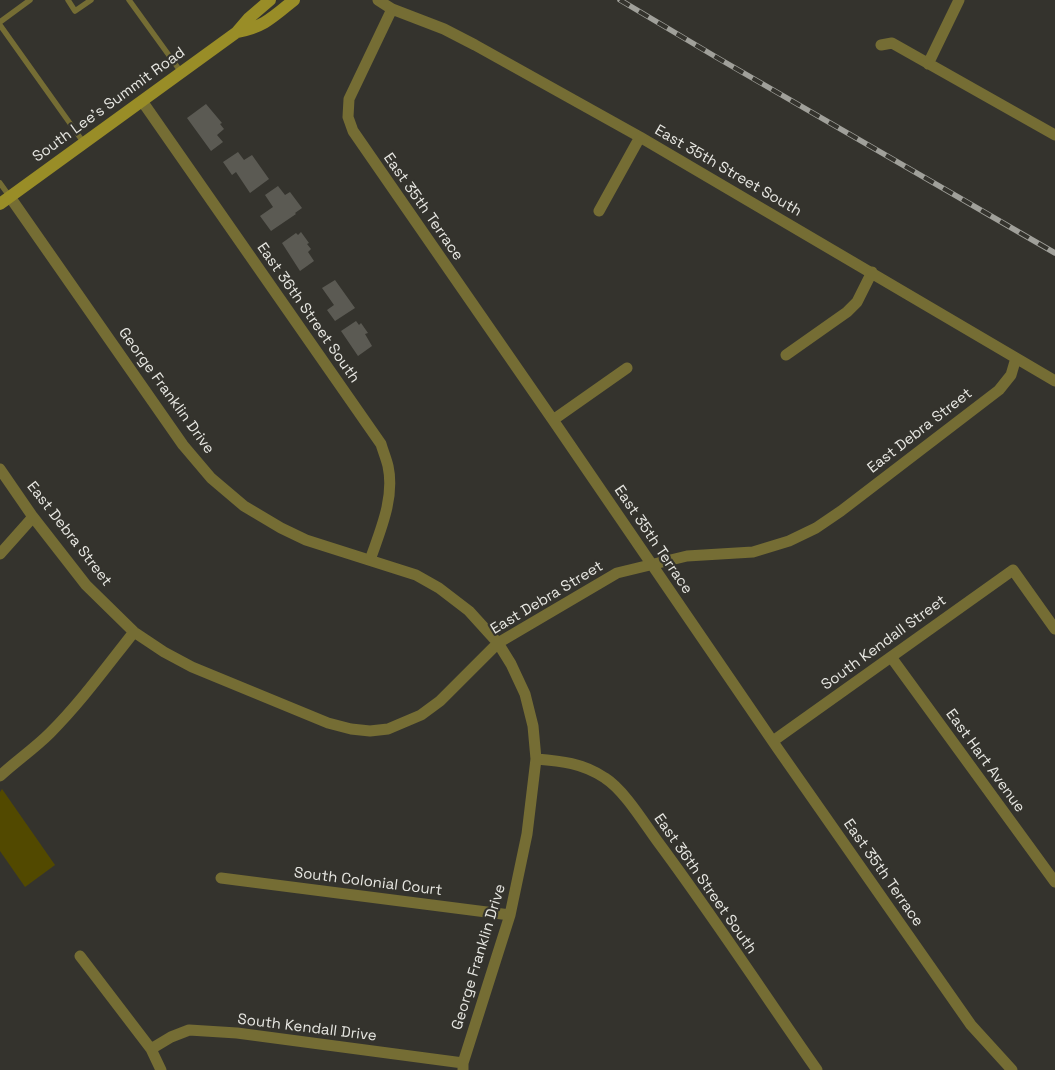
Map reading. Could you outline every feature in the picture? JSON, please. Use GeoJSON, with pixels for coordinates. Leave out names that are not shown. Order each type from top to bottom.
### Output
{"type":"FeatureCollection","features":[{"type":"Feature","properties":{"kind":"main road","name":"South Lee's Summit Road"},"geometry":{"type":"LineString","coordinates":[[5,200],[237,32],[249,18],[270,0]]}},
{"type":"Feature","properties":{"kind":"main road","name":"South Lee's Summit Road"},"geometry":{"type":"LineString","coordinates":[[237,32],[254,29],[265,23],[294,0]]}},
{"type":"Feature","properties":{"kind":"street","name":"East 35th Street South"},"geometry":{"type":"LineString","coordinates":[[378,0],[392,9],[444,29],[475,44],[640,137],[1055,381]]}},
{"type":"Feature","properties":{"kind":"street"},"geometry":{"type":"LineString","coordinates":[[928,64],[959,0]]}},
{"type":"Feature","properties":{"kind":"street","name":"East 35th Terrace"},"geometry":{"type":"LineString","coordinates":[[392,9],[349,99],[348,117],[353,132],[971,1025],[1012,1070]]}},
{"type":"Feature","properties":{"kind":"street"},"geometry":{"type":"LineString","coordinates":[[880,45],[892,43],[1055,135]]}},
{"type":"Feature","properties":{"kind":"street","name":"East 36th Street South"},"geometry":{"type":"LineString","coordinates":[[142,101],[381,444],[388,467],[390,492],[370,560]]}},
{"type":"Feature","properties":{"kind":"street"},"geometry":{"type":"LineString","coordinates":[[599,211],[640,137]]}},
{"type":"Feature","properties":{"kind":"street","name":"George Franklin Drive"},"geometry":{"type":"LineString","coordinates":[[5,200],[183,445],[211,478],[244,506],[281,528],[306,540],[416,575],[439,588],[469,611],[498,643],[511,664],[525,694],[534,726],[536,759],[528,834],[510,915],[463,1067]]}},
{"type":"Feature","properties":{"kind":"street"},"geometry":{"type":"LineString","coordinates":[[786,355],[847,312],[857,302],[872,272]]}},
{"type":"Feature","properties":{"kind":"street","name":"East Debra Street"},"geometry":{"type":"LineString","coordinates":[[0,468],[86,585],[134,632],[164,652],[192,667],[328,723],[351,729],[370,731],[388,729],[403,724],[433,708],[498,643],[617,573],[687,556],[752,552],[789,541],[816,528],[841,511],[998,390],[1011,375],[1016,358]]}},
{"type":"Feature","properties":{"kind":"street"},"geometry":{"type":"LineString","coordinates":[[553,420],[627,368]]}},
{"type":"Feature","properties":{"kind":"street"},"geometry":{"type":"LineString","coordinates":[[0,554],[34,516]]}},
{"type":"Feature","properties":{"kind":"street","name":"South Kendall Street"},"geometry":{"type":"LineString","coordinates":[[773,741],[1013,570],[1055,630]]}},
{"type":"Feature","properties":{"kind":"street"},"geometry":{"type":"LineString","coordinates":[[0,776],[50,734],[134,632]]}},
{"type":"Feature","properties":{"kind":"street","name":"East Hart Avenue"},"geometry":{"type":"LineString","coordinates":[[892,657],[1055,882]]}},
{"type":"Feature","properties":{"kind":"street","name":"East 36th Street South"},"geometry":{"type":"LineString","coordinates":[[536,759],[568,762],[585,766],[606,778],[619,791],[676,866],[817,1070]]}},
{"type":"Feature","properties":{"kind":"street","name":"South Colonial Court"},"geometry":{"type":"LineString","coordinates":[[221,878],[510,915]]}},
{"type":"Feature","properties":{"kind":"street"},"geometry":{"type":"LineString","coordinates":[[80,956],[151,1049],[161,1070]]}},
{"type":"Feature","properties":{"kind":"street","name":"South Kendall Drive"},"geometry":{"type":"LineString","coordinates":[[151,1049],[171,1037],[189,1030],[237,1033],[463,1067]]}},
{"type":"Feature","properties":{"kind":"lane"},"geometry":{"type":"LineString","coordinates":[[30,0],[0,23],[84,143]]}},
{"type":"Feature","properties":{"kind":"lane"},"geometry":{"type":"LineString","coordinates":[[68,0],[75,11],[91,0]]}},
{"type":"Feature","properties":{"kind":"lane"},"geometry":{"type":"LineString","coordinates":[[129,0],[182,72]]}},
{"type":"Feature","properties":{"kind":"lane"},"geometry":{"type":"LineString","coordinates":[[0,182],[5,200]]}},
{"type":"Feature","properties":{"kind":"shaded area"},"geometry":{"type":"Polygon","coordinates":[[[2,789],[55,865],[25,887],[0,851],[0,792],[2,789]]]}},
{"type":"Feature","properties":{"kind":"building"},"geometry":{"type":"Polygon","coordinates":[[[206,104],[222,123],[220,124],[224,129],[217,135],[223,142],[211,151],[187,118],[206,104]]]}},
{"type":"Feature","properties":{"kind":"building"},"geometry":{"type":"Polygon","coordinates":[[[238,152],[244,160],[252,155],[269,179],[250,193],[236,172],[232,175],[223,162],[238,152]]]}},
{"type":"Feature","properties":{"kind":"building"},"geometry":{"type":"Polygon","coordinates":[[[278,186],[285,195],[290,192],[302,208],[271,231],[260,216],[273,207],[265,195],[278,186]]]}},
{"type":"Feature","properties":{"kind":"building"},"geometry":{"type":"Polygon","coordinates":[[[301,232],[309,243],[307,244],[311,249],[308,252],[314,261],[300,271],[282,243],[296,233],[298,235],[301,232]]]}},
{"type":"Feature","properties":{"kind":"building"},"geometry":{"type":"Polygon","coordinates":[[[335,280],[355,308],[335,321],[327,310],[334,305],[322,288],[335,280]]]}},
{"type":"Feature","properties":{"kind":"building"},"geometry":{"type":"Polygon","coordinates":[[[356,321],[359,325],[361,323],[368,333],[365,334],[372,346],[358,356],[341,331],[356,321]]]}},
{"type":"Feature","properties":{"kind":"railway"},"geometry":{"type":"LineString","coordinates":[[620,0],[1055,253]]}}]}
